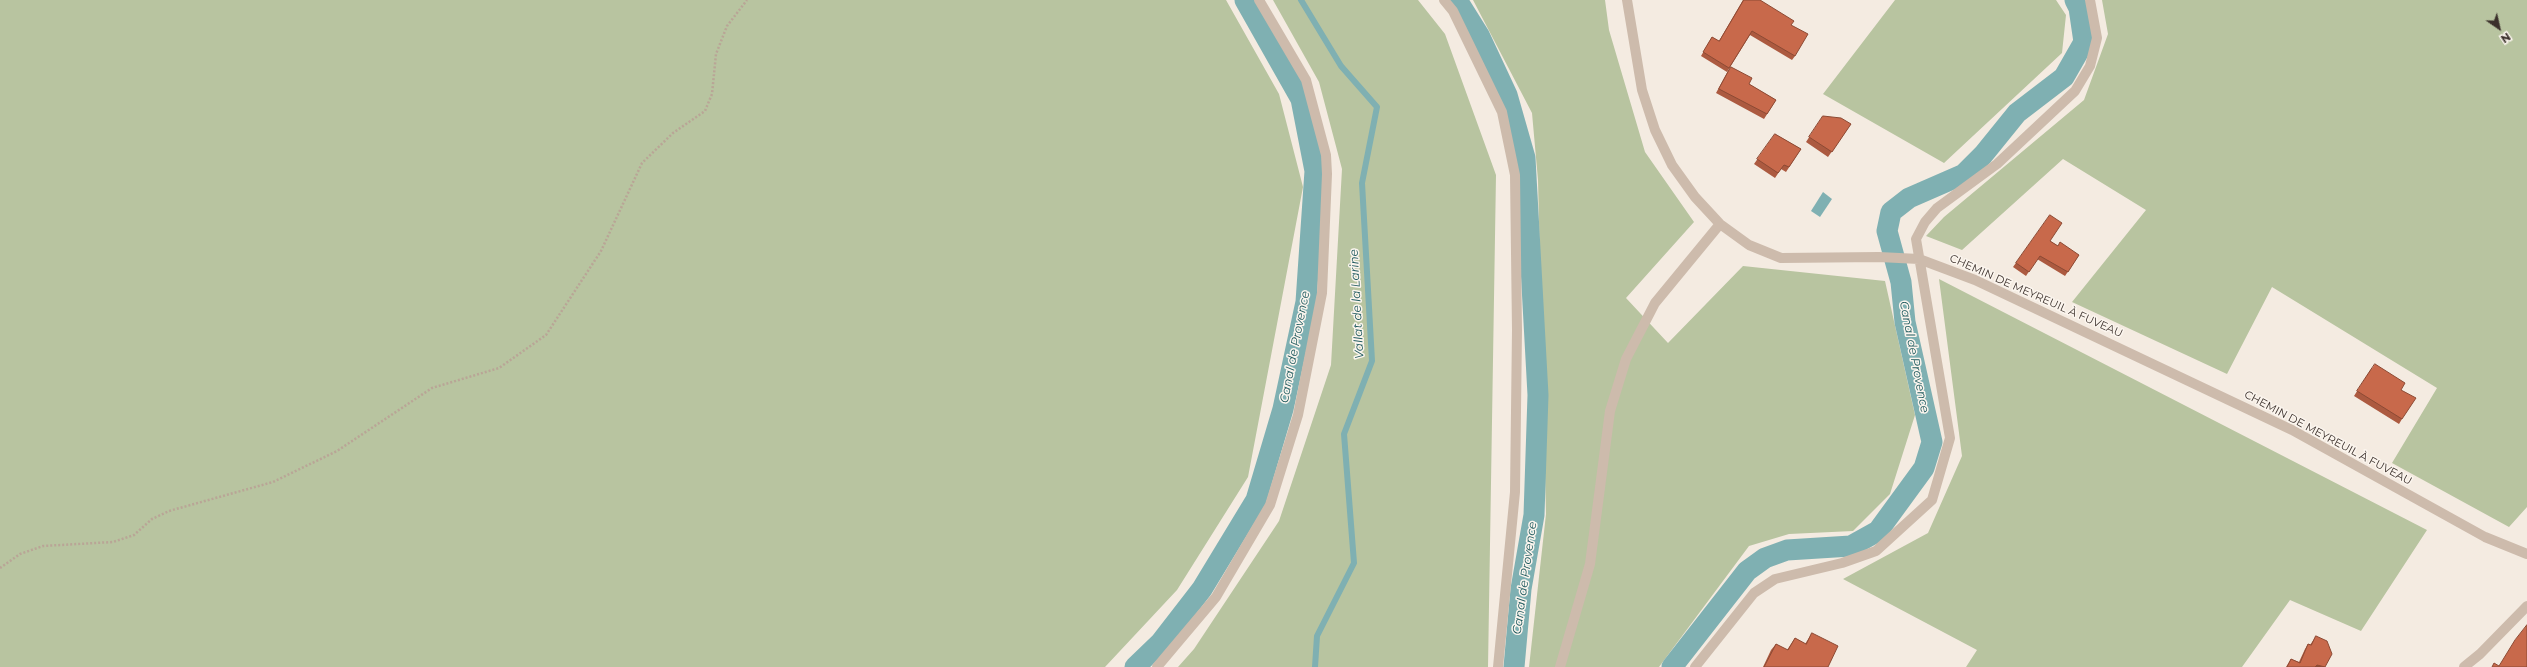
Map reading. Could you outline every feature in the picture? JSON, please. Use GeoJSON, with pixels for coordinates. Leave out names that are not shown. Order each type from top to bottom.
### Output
{"type":"FeatureCollection","features":[{"type":"Feature","properties":{"kind":"street"},"geometry":{"type":"LineString","coordinates":[[1156,667],[1216,598],[1270,505],[1298,415],[1322,293],[1327,174],[1326,155],[1306,80],[1259,0]]}},
{"type":"Feature","properties":{"kind":"street"},"geometry":{"type":"LineString","coordinates":[[1444,0],[1452,11],[1502,112],[1515,175],[1517,330],[1515,492],[1498,667]]}},
{"type":"Feature","properties":{"kind":"street","name":"CHEMIN DE MEYREUIL À FUVEAU"},"geometry":{"type":"LineString","coordinates":[[1626,0],[1642,90],[1655,130],[1672,165],[1695,197],[1720,224],[1749,245],[1780,258],[1880,257],[1919,259],[1975,280],[2102,338],[2292,430],[2486,537],[2527,554]]}},
{"type":"Feature","properties":{"kind":"street"},"geometry":{"type":"LineString","coordinates":[[1695,667],[1754,593],[1775,579],[1842,563],[1876,551],[1932,500],[1950,438],[1916,239],[1925,222],[1938,208],[1997,164],[2075,91],[2090,66],[2097,38],[2090,0]]}},
{"type":"Feature","properties":{"kind":"street"},"geometry":{"type":"LineString","coordinates":[[1560,667],[1590,564],[1610,410],[1626,359],[1655,303],[1720,224]]}},
{"type":"Feature","properties":{"kind":"street"},"geometry":{"type":"LineString","coordinates":[[2464,667],[2480,654],[2527,606]]}},
{"type":"Feature","properties":{"kind":"path"},"geometry":{"type":"LineString","coordinates":[[0,568],[20,554],[43,546],[113,542],[134,535],[152,519],[169,511],[273,482],[337,451],[432,388],[499,368],[546,335],[601,251],[642,163],[673,133],[705,110],[712,94],[716,54],[727,26],[747,0]]}},
{"type":"Feature","properties":{"kind":"green space"},"geometry":{"type":"Polygon","coordinates":[[[0,0],[1226,0],[1279,94],[1303,187],[1248,477],[1177,590],[1105,667],[0,667],[0,0]]]}},
{"type":"Feature","properties":{"kind":"green space"},"geometry":{"type":"Polygon","coordinates":[[[1273,0],[1418,0],[1445,34],[1496,175],[1488,667],[1178,667],[1194,649],[1279,521],[1331,365],[1342,169],[1319,82],[1273,0]]]}},
{"type":"Feature","properties":{"kind":"green space"},"geometry":{"type":"Polygon","coordinates":[[[1473,0],[1605,0],[1609,30],[1645,152],[1694,222],[1626,298],[1668,343],[1743,266],[1885,281],[1915,415],[1890,494],[1853,531],[1789,534],[1749,546],[1659,667],[1529,667],[1546,514],[1538,180],[1532,113],[1473,0]]]}},
{"type":"Feature","properties":{"kind":"green space"},"geometry":{"type":"Polygon","coordinates":[[[1895,0],[2056,0],[2066,15],[2062,53],[1944,163],[1823,94],[1895,0]]]}},
{"type":"Feature","properties":{"kind":"green space"},"geometry":{"type":"Polygon","coordinates":[[[2102,0],[2527,0],[2527,507],[2509,527],[2392,463],[2437,388],[2272,287],[2227,374],[2072,302],[2146,210],[2063,159],[1962,250],[1926,236],[1944,217],[2084,100],[2108,34],[2102,0]]]}},
{"type":"Feature","properties":{"kind":"green space"},"geometry":{"type":"Polygon","coordinates":[[[1939,279],[2427,530],[2361,631],[2290,600],[2242,667],[1966,667],[1977,650],[1843,579],[1928,533],[1962,456],[1939,279]]]}},
{"type":"Feature","properties":{"kind":"water"},"geometry":{"type":"Polygon","coordinates":[[[1823,192],[1832,199],[1820,217],[1811,211],[1823,192]]]}},
{"type":"Feature","properties":{"kind":"building"},"geometry":{"type":"Polygon","coordinates":[[[1744,0],[1760,0],[1794,21],[1791,25],[1808,34],[1795,56],[1752,31],[1729,68],[1703,52],[1712,37],[1719,41],[1744,0]]]}},
{"type":"Feature","properties":{"kind":"building"},"geometry":{"type":"Polygon","coordinates":[[[1731,67],[1752,78],[1749,84],[1776,100],[1767,114],[1719,89],[1731,67]]]}},
{"type":"Feature","properties":{"kind":"building"},"geometry":{"type":"Polygon","coordinates":[[[1823,116],[1841,118],[1851,124],[1832,152],[1809,137],[1823,116]]]}},
{"type":"Feature","properties":{"kind":"building"},"geometry":{"type":"Polygon","coordinates":[[[1775,134],[1801,149],[1789,167],[1784,165],[1778,173],[1757,159],[1775,134]]]}},
{"type":"Feature","properties":{"kind":"building"},"geometry":{"type":"Polygon","coordinates":[[[2050,215],[2062,223],[2050,241],[2058,246],[2060,242],[2079,255],[2068,272],[2040,256],[2029,272],[2016,263],[2050,215]]]}},
{"type":"Feature","properties":{"kind":"building"},"geometry":{"type":"Polygon","coordinates":[[[2375,364],[2405,383],[2401,390],[2416,398],[2402,419],[2357,391],[2375,364]]]}},
{"type":"Feature","properties":{"kind":"building"},"geometry":{"type":"Polygon","coordinates":[[[2527,625],[2527,667],[2492,667],[2494,663],[2499,666],[2515,640],[2527,625]]]}},
{"type":"Feature","properties":{"kind":"building"},"geometry":{"type":"Polygon","coordinates":[[[1812,633],[1838,646],[1828,667],[1764,667],[1776,644],[1788,650],[1795,638],[1806,644],[1812,633]]]}},
{"type":"Feature","properties":{"kind":"building"},"geometry":{"type":"Polygon","coordinates":[[[2316,636],[2327,641],[2332,654],[2325,667],[2317,665],[2315,667],[2287,667],[2291,659],[2300,663],[2308,644],[2311,645],[2316,636]]]}},
{"type":"Feature","properties":{"kind":"waterway","name":"Canal de Provence"},"geometry":{"type":"LineString","coordinates":[[1135,667],[1161,642],[1202,589],[1256,500],[1283,409],[1306,302],[1315,171],[1301,99],[1245,0]]}},
{"type":"Feature","properties":{"kind":"waterway","name":"Vallat de la Larine"},"geometry":{"type":"LineString","coordinates":[[1301,0],[1341,66],[1377,107],[1362,183],[1372,361],[1344,434],[1354,563],[1317,636],[1315,667]]}},
{"type":"Feature","properties":{"kind":"waterway","name":"Canal de Provence"},"geometry":{"type":"LineString","coordinates":[[1457,0],[1479,35],[1507,95],[1525,158],[1538,395],[1534,515],[1521,589],[1514,667]]}},
{"type":"Feature","properties":{"kind":"waterway","name":"Canal de Provence"},"geometry":{"type":"LineString","coordinates":[[1672,667],[1747,571],[1765,558],[1787,550],[1851,546],[1878,531],[1924,468],[1932,442],[1905,322],[1901,282],[1887,231],[1891,212],[1909,198],[1964,174],[1983,155],[2017,113],[2064,77],[2084,42],[2079,8],[2075,0]]}}]}
